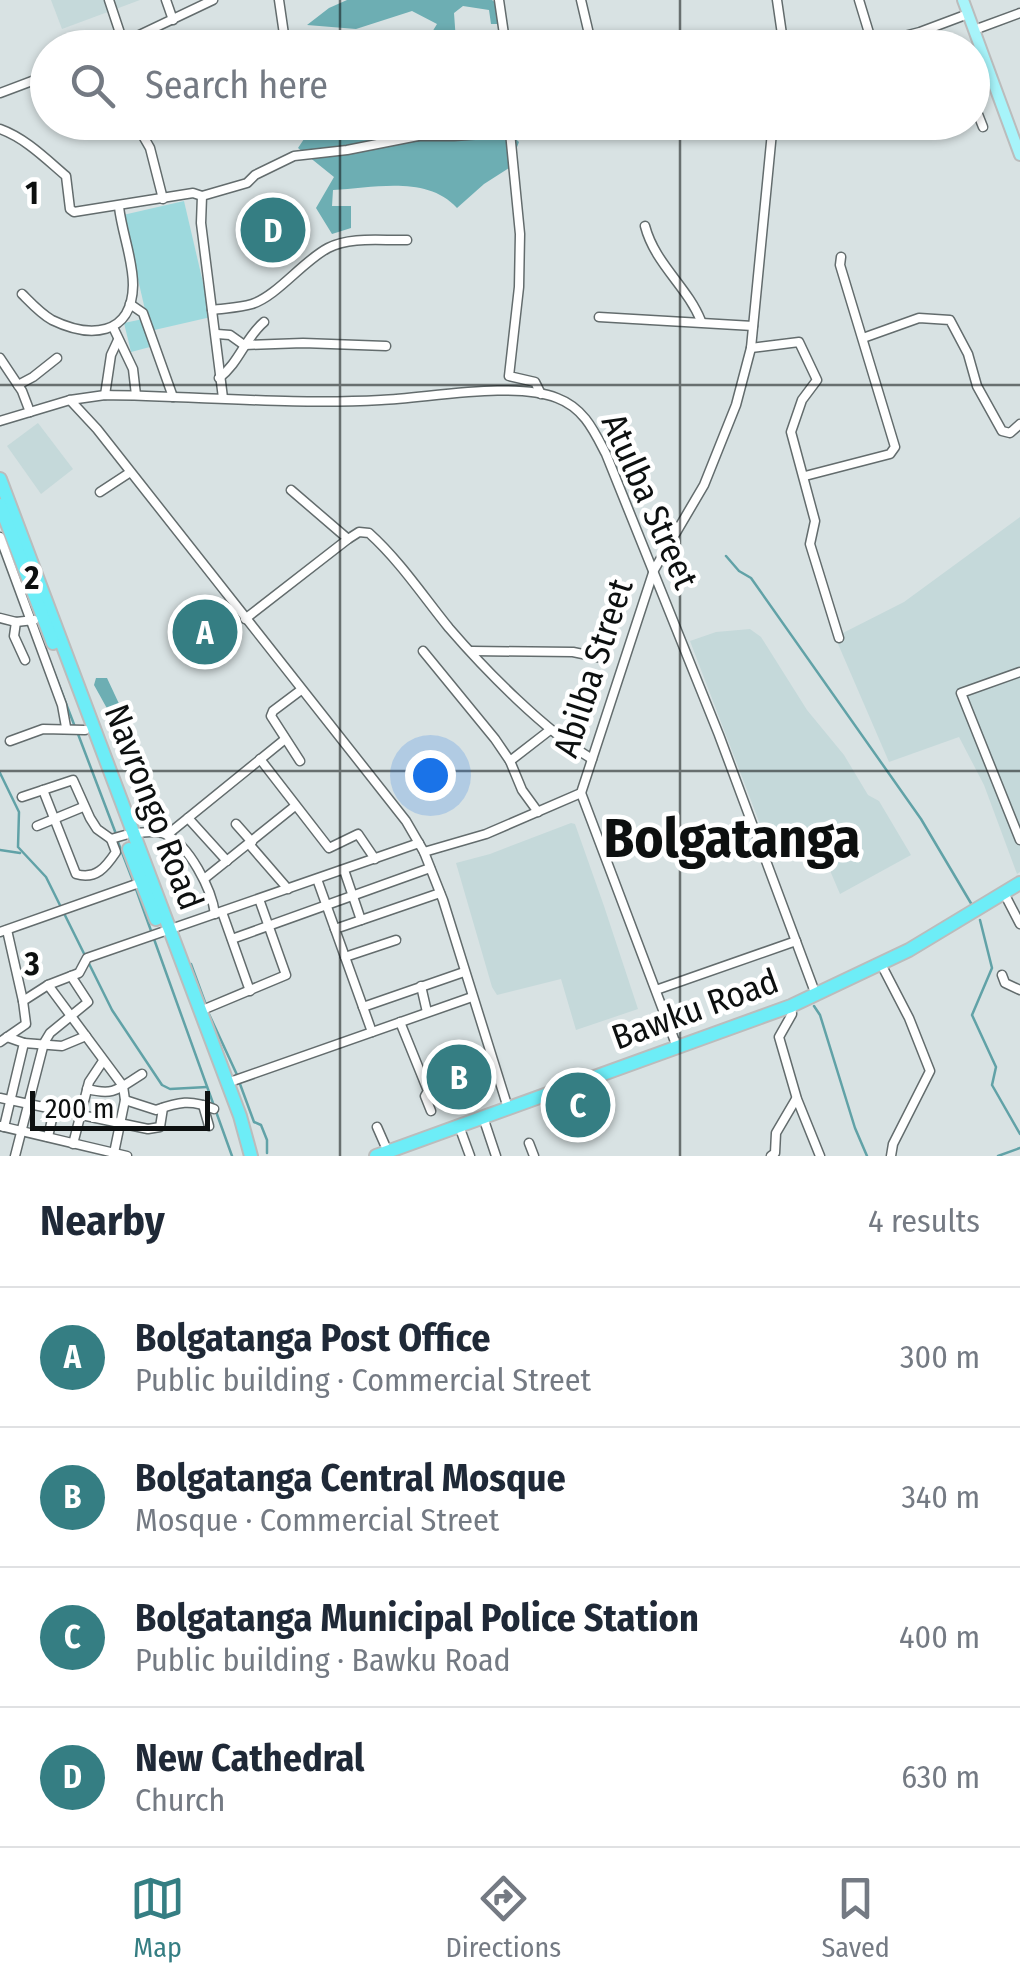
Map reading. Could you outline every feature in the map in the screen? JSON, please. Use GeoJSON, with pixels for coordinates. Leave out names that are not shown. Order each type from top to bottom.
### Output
{"type":"FeatureCollection","features":[{"type":"Feature","properties":{"kind":"highway","name":"Navrongo Road"},"geometry":{"type":"LineString","coordinates":[[0,478],[123,836],[200,1011],[228,1083],[248,1156]]}},
{"type":"Feature","properties":{"kind":"highway","name":"Navrongo Road"},"geometry":{"type":"LineString","coordinates":[[0,505],[36,620],[85,730],[123,836],[165,931],[248,1156]]}},
{"type":"Feature","properties":{"kind":"highway","name":"Bawku Road"},"geometry":{"type":"LineString","coordinates":[[384,1154],[791,1006],[881,964],[1020,883]]}},
{"type":"Feature","properties":{"kind":"main road"},"geometry":{"type":"LineString","coordinates":[[963,0],[974,30]]}},
{"type":"Feature","properties":{"kind":"main road"},"geometry":{"type":"LineString","coordinates":[[990,75],[1020,155]]}},
{"type":"Feature","properties":{"kind":"street"},"geometry":{"type":"LineString","coordinates":[[166,0],[173,20]]}},
{"type":"Feature","properties":{"kind":"street"},"geometry":{"type":"LineString","coordinates":[[154,30],[213,0]]}},
{"type":"Feature","properties":{"kind":"street"},"geometry":{"type":"LineString","coordinates":[[278,0],[283,30]]}},
{"type":"Feature","properties":{"kind":"street"},"geometry":{"type":"LineString","coordinates":[[499,0],[503,30]]}},
{"type":"Feature","properties":{"kind":"street"},"geometry":{"type":"LineString","coordinates":[[581,0],[588,30]]}},
{"type":"Feature","properties":{"kind":"street"},"geometry":{"type":"LineString","coordinates":[[777,0],[781,30]]}},
{"type":"Feature","properties":{"kind":"street"},"geometry":{"type":"LineString","coordinates":[[860,0],[868,30]]}},
{"type":"Feature","properties":{"kind":"street"},"geometry":{"type":"LineString","coordinates":[[108,2],[119,30]]}},
{"type":"Feature","properties":{"kind":"street"},"geometry":{"type":"LineString","coordinates":[[974,30],[1020,13]]}},
{"type":"Feature","properties":{"kind":"street"},"geometry":{"type":"LineString","coordinates":[[920,30],[968,14]]}},
{"type":"Feature","properties":{"kind":"street"},"geometry":{"type":"LineString","coordinates":[[0,92],[30,81]]}},
{"type":"Feature","properties":{"kind":"street"},"geometry":{"type":"LineString","coordinates":[[0,129],[21,136],[66,176],[70,209],[74,212],[193,193],[202,196],[247,183],[294,156],[398,140]]}},
{"type":"Feature","properties":{"kind":"street"},"geometry":{"type":"LineString","coordinates":[[145,140],[163,199]]}},
{"type":"Feature","properties":{"kind":"street"},"geometry":{"type":"LineString","coordinates":[[510,140],[520,252],[509,376],[536,382],[541,394]]}},
{"type":"Feature","properties":{"kind":"street","name":"Abilba Street"},"geometry":{"type":"LineString","coordinates":[[71,976],[83,970],[82,964],[90,956],[375,859],[486,834],[581,794],[654,570],[687,517],[718,454],[736,405],[751,348],[771,140]]}},
{"type":"Feature","properties":{"kind":"street"},"geometry":{"type":"LineString","coordinates":[[202,196],[201,223],[223,398]]}},
{"type":"Feature","properties":{"kind":"street"},"geometry":{"type":"LineString","coordinates":[[22,294],[48,318],[87,331],[102,332],[123,318],[133,286],[119,207]]}},
{"type":"Feature","properties":{"kind":"street"},"geometry":{"type":"LineString","coordinates":[[645,226],[661,264],[695,305],[701,321]]}},
{"type":"Feature","properties":{"kind":"street"},"geometry":{"type":"LineString","coordinates":[[212,310],[254,303],[330,247],[354,241],[408,240]]}},
{"type":"Feature","properties":{"kind":"street"},"geometry":{"type":"LineString","coordinates":[[805,476],[858,464],[894,450],[840,256]]}},
{"type":"Feature","properties":{"kind":"street"},"geometry":{"type":"LineString","coordinates":[[130,304],[144,313],[174,397]]}},
{"type":"Feature","properties":{"kind":"street"},"geometry":{"type":"LineString","coordinates":[[599,317],[753,326]]}},
{"type":"Feature","properties":{"kind":"street"},"geometry":{"type":"LineString","coordinates":[[862,338],[919,318],[948,319],[968,354],[976,386],[1002,431],[1008,434],[1020,424]]}},
{"type":"Feature","properties":{"kind":"street"},"geometry":{"type":"LineString","coordinates":[[219,378],[236,362],[264,322]]}},
{"type":"Feature","properties":{"kind":"street"},"geometry":{"type":"LineString","coordinates":[[112,327],[132,369],[136,395]]}},
{"type":"Feature","properties":{"kind":"street"},"geometry":{"type":"LineString","coordinates":[[216,334],[230,335],[244,346],[386,346]]}},
{"type":"Feature","properties":{"kind":"street"},"geometry":{"type":"LineString","coordinates":[[104,395],[110,355],[118,340]]}},
{"type":"Feature","properties":{"kind":"street"},"geometry":{"type":"LineString","coordinates":[[751,348],[796,342],[803,346],[817,380],[802,400],[791,430],[815,521],[810,544],[839,638]]}},
{"type":"Feature","properties":{"kind":"street"},"geometry":{"type":"LineString","coordinates":[[0,358],[30,412]]}},
{"type":"Feature","properties":{"kind":"street"},"geometry":{"type":"LineString","coordinates":[[18,385],[57,358]]}},
{"type":"Feature","properties":{"kind":"street","name":"Atulba Street"},"geometry":{"type":"LineString","coordinates":[[0,420],[70,400],[104,395],[379,401],[467,393],[541,394],[562,399],[588,421],[606,454],[816,995]]}},
{"type":"Feature","properties":{"kind":"street"},"geometry":{"type":"LineString","coordinates":[[70,400],[395,805],[422,848],[508,1108]]}},
{"type":"Feature","properties":{"kind":"street"},"geometry":{"type":"LineString","coordinates":[[100,492],[129,473]]}},
{"type":"Feature","properties":{"kind":"street"},"geometry":{"type":"LineString","coordinates":[[291,490],[348,539]]}},
{"type":"Feature","properties":{"kind":"street"},"geometry":{"type":"LineString","coordinates":[[245,619],[348,539],[364,532],[380,542],[472,652],[550,730],[592,759]]}},
{"type":"Feature","properties":{"kind":"street"},"geometry":{"type":"LineString","coordinates":[[0,538],[20,576]]}},
{"type":"Feature","properties":{"kind":"street"},"geometry":{"type":"LineString","coordinates":[[0,570],[20,576]]}},
{"type":"Feature","properties":{"kind":"street"},"geometry":{"type":"LineString","coordinates":[[0,618],[16,622],[36,620],[66,728]]}},
{"type":"Feature","properties":{"kind":"street"},"geometry":{"type":"LineString","coordinates":[[16,622],[14,636],[25,660]]}},
{"type":"Feature","properties":{"kind":"street"},"geometry":{"type":"LineString","coordinates":[[423,651],[510,761],[522,790],[538,812]]}},
{"type":"Feature","properties":{"kind":"street"},"geometry":{"type":"LineString","coordinates":[[472,652],[573,652],[602,658]]}},
{"type":"Feature","properties":{"kind":"street"},"geometry":{"type":"LineString","coordinates":[[1020,672],[961,693],[1020,840]]}},
{"type":"Feature","properties":{"kind":"street"},"geometry":{"type":"LineString","coordinates":[[300,761],[272,716],[273,711],[301,690]]}},
{"type":"Feature","properties":{"kind":"street"},"geometry":{"type":"LineString","coordinates":[[10,741],[43,730],[85,730]]}},
{"type":"Feature","properties":{"kind":"street"},"geometry":{"type":"LineString","coordinates":[[510,761],[550,730]]}},
{"type":"Feature","properties":{"kind":"street"},"geometry":{"type":"LineString","coordinates":[[167,835],[284,740]]}},
{"type":"Feature","properties":{"kind":"street"},"geometry":{"type":"LineString","coordinates":[[260,759],[329,848],[358,834],[375,859]]}},
{"type":"Feature","properties":{"kind":"street"},"geometry":{"type":"LineString","coordinates":[[22,798],[72,780],[96,828],[123,836],[153,832],[167,835],[210,888],[250,991]]}},
{"type":"Feature","properties":{"kind":"street"},"geometry":{"type":"LineString","coordinates":[[43,790],[76,874],[94,875],[105,868],[123,836]]}},
{"type":"Feature","properties":{"kind":"street"},"geometry":{"type":"LineString","coordinates":[[581,794],[677,1048]]}},
{"type":"Feature","properties":{"kind":"street"},"geometry":{"type":"LineString","coordinates":[[204,879],[295,806]]}},
{"type":"Feature","properties":{"kind":"street"},"geometry":{"type":"LineString","coordinates":[[36,826],[84,808]]}},
{"type":"Feature","properties":{"kind":"street"},"geometry":{"type":"LineString","coordinates":[[188,818],[227,861]]}},
{"type":"Feature","properties":{"kind":"street"},"geometry":{"type":"LineString","coordinates":[[236,824],[288,889]]}},
{"type":"Feature","properties":{"kind":"street"},"geometry":{"type":"LineString","coordinates":[[105,868],[114,891]]}},
{"type":"Feature","properties":{"kind":"street"},"geometry":{"type":"LineString","coordinates":[[232,939],[430,868]]}},
{"type":"Feature","properties":{"kind":"street"},"geometry":{"type":"LineString","coordinates":[[344,870],[361,920]]}},
{"type":"Feature","properties":{"kind":"street"},"geometry":{"type":"LineString","coordinates":[[317,879],[372,1032]]}},
{"type":"Feature","properties":{"kind":"street"},"geometry":{"type":"LineString","coordinates":[[2,1042],[26,1024],[3,931],[142,882]]}},
{"type":"Feature","properties":{"kind":"street"},"geometry":{"type":"LineString","coordinates":[[335,929],[440,893]]}},
{"type":"Feature","properties":{"kind":"street"},"geometry":{"type":"LineString","coordinates":[[1004,894],[1019,921]]}},
{"type":"Feature","properties":{"kind":"street"},"geometry":{"type":"LineString","coordinates":[[200,1011],[286,976],[259,899]]}},
{"type":"Feature","properties":{"kind":"street"},"geometry":{"type":"LineString","coordinates":[[345,957],[396,940]]}},
{"type":"Feature","properties":{"kind":"street"},"geometry":{"type":"LineString","coordinates":[[656,990],[796,942]]}},
{"type":"Feature","properties":{"kind":"street"},"geometry":{"type":"LineString","coordinates":[[881,964],[921,1044],[930,1071],[893,1144],[892,1156]]}},
{"type":"Feature","properties":{"kind":"street"},"geometry":{"type":"LineString","coordinates":[[363,1007],[464,972]]}},
{"type":"Feature","properties":{"kind":"street"},"geometry":{"type":"LineString","coordinates":[[1002,975],[1008,986],[1020,990]]}},
{"type":"Feature","properties":{"kind":"street"},"geometry":{"type":"LineString","coordinates":[[16,1156],[44,1043],[50,1033],[88,1002],[71,976],[48,984],[23,1001]]}},
{"type":"Feature","properties":{"kind":"street"},"geometry":{"type":"LineString","coordinates":[[48,984],[123,1086],[125,1100],[114,1153]]}},
{"type":"Feature","properties":{"kind":"street"},"geometry":{"type":"LineString","coordinates":[[420,986],[427,1012]]}},
{"type":"Feature","properties":{"kind":"street"},"geometry":{"type":"LineString","coordinates":[[228,1083],[472,997]]}},
{"type":"Feature","properties":{"kind":"street"},"geometry":{"type":"LineString","coordinates":[[791,1006],[792,1014],[779,1037],[796,1098],[820,1156]]}},
{"type":"Feature","properties":{"kind":"street"},"geometry":{"type":"LineString","coordinates":[[400,1022],[428,1091],[425,1096],[431,1111]]}},
{"type":"Feature","properties":{"kind":"street"},"geometry":{"type":"LineString","coordinates":[[2,1042],[71,1045],[86,1036]]}},
{"type":"Feature","properties":{"kind":"street"},"geometry":{"type":"LineString","coordinates":[[24,1043],[2,1126],[127,1156]]}},
{"type":"Feature","properties":{"kind":"street"},"geometry":{"type":"LineString","coordinates":[[73,1144],[87,1089],[103,1061]]}},
{"type":"Feature","properties":{"kind":"street"},"geometry":{"type":"LineString","coordinates":[[87,1089],[107,1094],[142,1074]]}},
{"type":"Feature","properties":{"kind":"street"},"geometry":{"type":"LineString","coordinates":[[125,1100],[156,1110],[175,1096],[214,1109]]}},
{"type":"Feature","properties":{"kind":"street"},"geometry":{"type":"LineString","coordinates":[[0,1098],[120,1125],[158,1129],[163,1108]]}},
{"type":"Feature","properties":{"kind":"street"},"geometry":{"type":"LineString","coordinates":[[771,1156],[775,1154],[776,1133],[796,1098]]}},
{"type":"Feature","properties":{"kind":"street"},"geometry":{"type":"LineString","coordinates":[[204,1105],[209,1126]]}},
{"type":"Feature","properties":{"kind":"street"},"geometry":{"type":"LineString","coordinates":[[48,1137],[54,1110]]}},
{"type":"Feature","properties":{"kind":"street"},"geometry":{"type":"LineString","coordinates":[[483,1117],[496,1156]]}},
{"type":"Feature","properties":{"kind":"street"},"geometry":{"type":"LineString","coordinates":[[459,1126],[470,1156]]}},
{"type":"Feature","properties":{"kind":"street"},"geometry":{"type":"LineString","coordinates":[[378,1127],[384,1154]]}},
{"type":"Feature","properties":{"kind":"street"},"geometry":{"type":"LineString","coordinates":[[529,1142],[534,1156]]}},
{"type":"Feature","properties":{"kind":"shaded area"},"geometry":{"type":"Polygon","coordinates":[[[51,0],[140,0],[62,29],[51,0]]]}},
{"type":"Feature","properties":{"kind":"shaded area"},"geometry":{"type":"Polygon","coordinates":[[[347,0],[492,0],[498,5],[499,24],[491,24],[489,10],[463,6],[454,13],[455,30],[433,30],[437,24],[412,11],[356,29],[307,25],[347,0]]]}},
{"type":"Feature","properties":{"kind":"shaded area"},"geometry":{"type":"Polygon","coordinates":[[[303,140],[519,142],[509,168],[457,208],[431,191],[415,187],[333,190],[332,206],[351,206],[351,228],[332,234],[316,208],[334,177],[298,148],[303,140]]]}},
{"type":"Feature","properties":{"kind":"shaded area"},"geometry":{"type":"Polygon","coordinates":[[[184,201],[211,317],[150,331],[123,215],[184,201]]]}},
{"type":"Feature","properties":{"kind":"shaded area"},"geometry":{"type":"Polygon","coordinates":[[[143,319],[150,347],[131,352],[124,323],[143,319]]]}},
{"type":"Feature","properties":{"kind":"shaded area"},"geometry":{"type":"Polygon","coordinates":[[[38,423],[73,469],[41,494],[7,446],[38,423]]]}},
{"type":"Feature","properties":{"kind":"shaded area"},"geometry":{"type":"Polygon","coordinates":[[[1020,517],[1017,874],[984,785],[959,737],[889,762],[835,637],[904,602],[1020,517]]]}},
{"type":"Feature","properties":{"kind":"shaded area"},"geometry":{"type":"Polygon","coordinates":[[[750,629],[761,637],[868,795],[879,801],[911,855],[840,894],[820,847],[780,862],[760,824],[690,641],[716,632],[750,629]]]}},
{"type":"Feature","properties":{"kind":"shaded area"},"geometry":{"type":"Polygon","coordinates":[[[96,678],[107,678],[128,723],[118,726],[94,685],[96,678]]]}},
{"type":"Feature","properties":{"kind":"shaded area"},"geometry":{"type":"Polygon","coordinates":[[[575,824],[638,1009],[576,1030],[561,979],[497,995],[456,863],[575,824]]]}},
{"type":"Feature","properties":{"kind":"waterway"},"geometry":{"type":"LineString","coordinates":[[726,556],[751,578],[921,819],[972,905]]}},
{"type":"Feature","properties":{"kind":"waterway"},"geometry":{"type":"LineString","coordinates":[[42,641],[75,727]]}},
{"type":"Feature","properties":{"kind":"waterway"},"geometry":{"type":"LineString","coordinates":[[78,734],[116,834]]}},
{"type":"Feature","properties":{"kind":"waterway"},"geometry":{"type":"LineString","coordinates":[[0,773],[19,812],[18,847],[46,877],[112,1010],[162,1085],[170,1089],[207,1087]]}},
{"type":"Feature","properties":{"kind":"waterway"},"geometry":{"type":"LineString","coordinates":[[118,842],[133,881]]}},
{"type":"Feature","properties":{"kind":"waterway"},"geometry":{"type":"LineString","coordinates":[[0,850],[20,853]]}},
{"type":"Feature","properties":{"kind":"waterway"},"geometry":{"type":"LineString","coordinates":[[136,889],[232,1156]]}},
{"type":"Feature","properties":{"kind":"waterway"},"geometry":{"type":"LineString","coordinates":[[980,920],[992,968],[972,1015],[996,1067],[992,1085],[1020,1134]]}},
{"type":"Feature","properties":{"kind":"waterway"},"geometry":{"type":"LineString","coordinates":[[191,964],[206,1005]]}},
{"type":"Feature","properties":{"kind":"waterway"},"geometry":{"type":"LineString","coordinates":[[814,1006],[867,1156]]}},
{"type":"Feature","properties":{"kind":"waterway"},"geometry":{"type":"LineString","coordinates":[[208,1012],[238,1077]]}},
{"type":"Feature","properties":{"kind":"waterway"},"geometry":{"type":"LineString","coordinates":[[240,1084],[254,1122],[261,1125],[267,1140],[267,1153]]}},
{"type":"Feature","properties":{"kind":"waterway"},"geometry":{"type":"LineString","coordinates":[[998,1156],[1020,1148]]}},
{"type":"Feature","properties":{"kind":"place","name":"New Cathedral"},"geometry":{"type":"Point","coordinates":[273,230]}},
{"type":"Feature","properties":{"kind":"place","name":"Bolgatanga Post Office"},"geometry":{"type":"Point","coordinates":[205,632]}},
{"type":"Feature","properties":{"kind":"place","name":"Bolgatanga Central Mosque"},"geometry":{"type":"Point","coordinates":[459,1077]}},
{"type":"Feature","properties":{"kind":"place","name":"Bolgatanga Municipal Police Station"},"geometry":{"type":"Point","coordinates":[578,1105]}},
{"type":"Feature","properties":{"kind":"district","name":"Bolgatanga"},"geometry":{"type":"Point","coordinates":[732,838]}}]}
